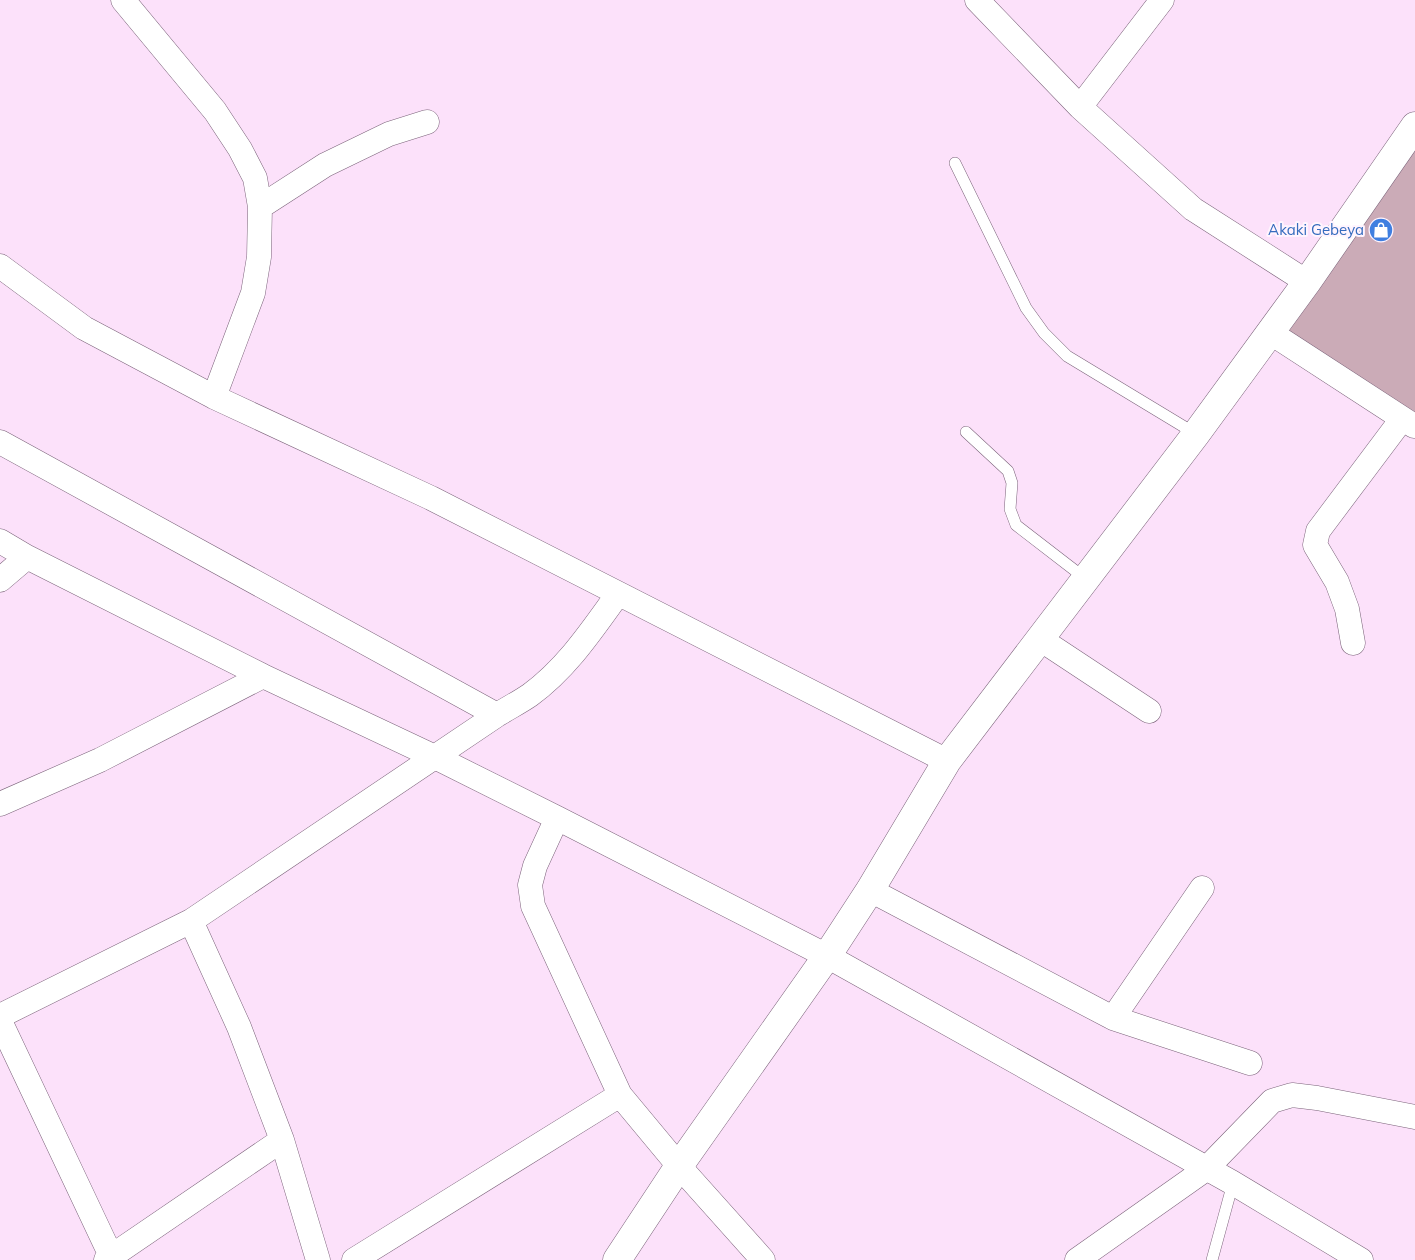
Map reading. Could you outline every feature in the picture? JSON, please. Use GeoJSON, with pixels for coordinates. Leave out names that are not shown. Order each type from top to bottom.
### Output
{"type":"FeatureCollection","features":[{"type":"Feature","properties":{"kind":"street"},"geometry":{"type":"LineString","coordinates":[[123,0],[215,111],[240,149],[255,178],[260,207],[260,257],[253,293],[214,397]]}},
{"type":"Feature","properties":{"kind":"street"},"geometry":{"type":"LineString","coordinates":[[976,0],[1080,107],[1193,209],[1307,282]]}},
{"type":"Feature","properties":{"kind":"street"},"geometry":{"type":"LineString","coordinates":[[1080,107],[1162,0]]}},
{"type":"Feature","properties":{"kind":"street"},"geometry":{"type":"LineString","coordinates":[[260,207],[325,166],[389,134],[428,122]]}},
{"type":"Feature","properties":{"kind":"street"},"geometry":{"type":"LineString","coordinates":[[616,1260],[827,956],[870,890],[947,762],[1271,333],[1415,126]]}},
{"type":"Feature","properties":{"kind":"street"},"geometry":{"type":"LineString","coordinates":[[0,266],[84,328],[214,397],[431,498],[947,762]]}},
{"type":"Feature","properties":{"kind":"street"},"geometry":{"type":"LineString","coordinates":[[1271,333],[1408,423],[1318,531],[1315,545],[1337,582],[1346,609],[1353,643]]}},
{"type":"Feature","properties":{"kind":"street"},"geometry":{"type":"LineString","coordinates":[[0,442],[497,715]]}},
{"type":"Feature","properties":{"kind":"street"},"geometry":{"type":"LineString","coordinates":[[0,541],[262,676],[435,757],[827,956],[1233,1183],[1361,1260]]}},
{"type":"Feature","properties":{"kind":"street"},"geometry":{"type":"LineString","coordinates":[[0,580],[27,556]]}},
{"type":"Feature","properties":{"kind":"street"},"geometry":{"type":"LineString","coordinates":[[0,1016],[191,921],[497,715],[530,695],[557,672],[578,650],[618,594]]}},
{"type":"Feature","properties":{"kind":"street"},"geometry":{"type":"LineString","coordinates":[[1040,639],[1149,711]]}},
{"type":"Feature","properties":{"kind":"street"},"geometry":{"type":"LineString","coordinates":[[0,804],[100,760],[262,676]]}},
{"type":"Feature","properties":{"kind":"street"},"geometry":{"type":"LineString","coordinates":[[557,818],[535,866],[530,885],[533,906],[620,1095],[763,1260]]}},
{"type":"Feature","properties":{"kind":"street"},"geometry":{"type":"LineString","coordinates":[[1113,1018],[1202,888]]}},
{"type":"Feature","properties":{"kind":"street"},"geometry":{"type":"LineString","coordinates":[[870,890],[1113,1018],[1250,1063]]}},
{"type":"Feature","properties":{"kind":"street"},"geometry":{"type":"LineString","coordinates":[[191,921],[239,1027],[282,1140],[318,1260]]}},
{"type":"Feature","properties":{"kind":"street"},"geometry":{"type":"LineString","coordinates":[[0,1022],[108,1258],[282,1140]]}},
{"type":"Feature","properties":{"kind":"street"},"geometry":{"type":"LineString","coordinates":[[354,1260],[620,1095]]}},
{"type":"Feature","properties":{"kind":"street"},"geometry":{"type":"LineString","coordinates":[[1077,1260],[1206,1169],[1272,1101],[1292,1095],[1415,1117]]}},
{"type":"Feature","properties":{"kind":"lane"},"geometry":{"type":"LineString","coordinates":[[955,163],[1026,308],[1044,333],[1067,356],[1196,434]]}},
{"type":"Feature","properties":{"kind":"lane"},"geometry":{"type":"LineString","coordinates":[[966,432],[1008,470],[1012,483],[1010,509],[1016,525],[1086,579]]}},
{"type":"Feature","properties":{"kind":"lane"},"geometry":{"type":"LineString","coordinates":[[1212,1260],[1233,1183]]}},
{"type":"Feature","properties":{"kind":"building","name":"Akaki Gebeya"},"geometry":{"type":"Polygon","coordinates":[[[1415,135],[1415,415],[1280,325],[1415,135]]]}},
{"type":"Feature","properties":{"kind":"place","name":"Akaki Gebeya"},"geometry":{"type":"Point","coordinates":[1381,230]}}]}
